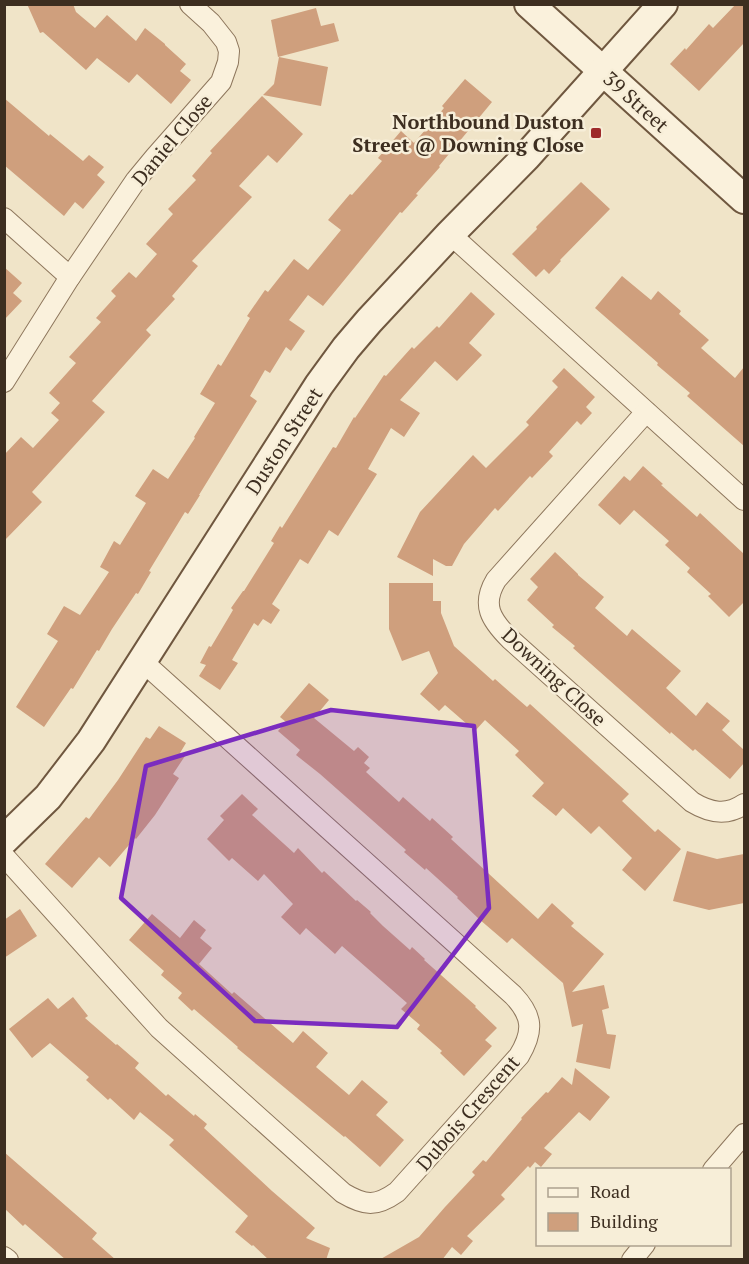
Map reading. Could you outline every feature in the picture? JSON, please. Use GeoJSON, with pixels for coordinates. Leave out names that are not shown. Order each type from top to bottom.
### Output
{"type":"FeatureCollection","features":[{"type":"Feature","properties":{"kind":"street","name":"Daniel Close"},"geometry":{"type":"LineString","coordinates":[[4,382],[70,277],[136,180],[221,82],[226,72],[229,51],[226,42],[211,23],[190,4]]}},
{"type":"Feature","properties":{"kind":"street","name":"39 Street"},"geometry":{"type":"LineString","coordinates":[[529,4],[744,199]]}},
{"type":"Feature","properties":{"kind":"street","name":"Duston Street"},"geometry":{"type":"LineString","coordinates":[[4,840],[48,797],[91,741],[339,357],[369,321],[450,234],[526,157],[663,4]]}},
{"type":"Feature","properties":{"kind":"street"},"geometry":{"type":"LineString","coordinates":[[4,218],[70,277]]}},
{"type":"Feature","properties":{"kind":"street"},"geometry":{"type":"LineString","coordinates":[[450,234],[744,500]]}},
{"type":"Feature","properties":{"kind":"street","name":"Downing Close"},"geometry":{"type":"LineString","coordinates":[[646,412],[496,580],[488,597],[489,605],[499,628],[510,639],[692,802],[713,812],[734,810],[744,804]]}},
{"type":"Feature","properties":{"kind":"street","name":"Dubois Crescent"},"geometry":{"type":"LineString","coordinates":[[4,856],[159,1028],[343,1193],[352,1198],[379,1203],[397,1192],[519,1056],[528,1038],[529,1026],[528,1016],[513,994],[142,661]]}},
{"type":"Feature","properties":{"kind":"street"},"geometry":{"type":"LineString","coordinates":[[715,1168],[744,1134]]}},
{"type":"Feature","properties":{"kind":"street"},"geometry":{"type":"LineString","coordinates":[[632,1260],[644,1246]]}},
{"type":"Feature","properties":{"kind":"highlighted area"},"geometry":{"type":"Polygon","coordinates":[[[331,710],[474,726],[489,908],[397,1027],[255,1021],[121,898],[146,766],[331,710]]]}},
{"type":"Feature","properties":{"kind":"building"},"geometry":{"type":"Polygon","coordinates":[[[27,4],[73,4],[76,12],[95,28],[107,15],[136,41],[145,28],[186,64],[180,71],[191,80],[171,104],[137,74],[129,83],[97,58],[86,70],[43,32],[40,33],[27,4]]]}},
{"type":"Feature","properties":{"kind":"building"},"geometry":{"type":"Polygon","coordinates":[[[736,4],[744,4],[744,43],[699,91],[670,64],[709,24],[713,28],[736,4]]]}},
{"type":"Feature","properties":{"kind":"building"},"geometry":{"type":"Polygon","coordinates":[[[316,8],[321,26],[334,23],[339,41],[278,57],[271,20],[316,8]]]}},
{"type":"Feature","properties":{"kind":"building"},"geometry":{"type":"Polygon","coordinates":[[[279,57],[328,67],[321,106],[263,95],[274,84],[279,57]]]}},
{"type":"Feature","properties":{"kind":"building"},"geometry":{"type":"Polygon","coordinates":[[[465,79],[492,102],[416,194],[418,195],[402,213],[400,212],[323,306],[308,295],[289,320],[305,331],[291,351],[286,347],[270,373],[265,370],[250,396],[257,401],[200,495],[188,514],[185,512],[149,571],[151,572],[138,594],[136,593],[73,689],[71,688],[44,727],[16,707],[58,641],[47,634],[64,606],[80,615],[109,572],[100,567],[114,541],[120,545],[146,503],[135,496],[153,469],[168,479],[195,438],[215,403],[200,394],[218,364],[221,366],[250,318],[247,316],[265,290],[268,292],[294,259],[308,270],[341,230],[328,220],[382,161],[378,158],[401,131],[414,143],[465,79]]]}},
{"type":"Feature","properties":{"kind":"building"},"geometry":{"type":"Polygon","coordinates":[[[262,96],[303,134],[277,163],[268,155],[239,186],[252,197],[192,261],[198,266],[172,296],[175,299],[146,330],[151,335],[92,401],[105,412],[32,492],[42,502],[4,541],[4,455],[21,437],[33,448],[59,420],[51,413],[60,403],[49,393],[76,363],[69,357],[101,322],[96,318],[116,296],[111,291],[129,272],[136,278],[157,254],[146,244],[173,214],[168,209],[196,180],[192,176],[212,153],[210,151],[262,96]]]}},
{"type":"Feature","properties":{"kind":"building"},"geometry":{"type":"Polygon","coordinates":[[[4,98],[83,161],[89,155],[104,167],[97,175],[105,182],[83,209],[75,202],[64,216],[4,165],[4,98]]]}},
{"type":"Feature","properties":{"kind":"building"},"geometry":{"type":"Polygon","coordinates":[[[581,182],[610,209],[549,274],[544,269],[536,277],[512,254],[581,182]]]}},
{"type":"Feature","properties":{"kind":"building"},"geometry":{"type":"Polygon","coordinates":[[[4,267],[22,283],[13,293],[22,301],[4,320],[4,267]]]}},
{"type":"Feature","properties":{"kind":"building"},"geometry":{"type":"Polygon","coordinates":[[[622,276],[651,300],[658,291],[681,311],[679,314],[709,340],[701,348],[735,378],[744,367],[744,446],[687,396],[690,393],[657,365],[658,363],[595,308],[622,276]]]}},
{"type":"Feature","properties":{"kind":"building"},"geometry":{"type":"Polygon","coordinates":[[[471,292],[495,314],[469,343],[482,355],[457,381],[435,361],[400,400],[420,413],[404,437],[391,428],[368,469],[377,474],[338,536],[329,530],[308,564],[300,559],[272,604],[280,610],[271,624],[263,619],[258,626],[254,623],[232,660],[238,663],[220,690],[199,676],[206,665],[200,663],[209,646],[211,647],[233,610],[231,608],[274,543],[271,541],[280,526],[282,528],[333,447],[336,448],[354,417],[384,375],[386,376],[412,347],[414,349],[437,326],[439,328],[471,292]]]}},
{"type":"Feature","properties":{"kind":"building"},"geometry":{"type":"Polygon","coordinates":[[[564,368],[595,397],[586,407],[592,413],[581,425],[577,421],[549,452],[553,456],[532,478],[530,476],[498,511],[495,508],[464,544],[452,566],[446,566],[433,559],[433,576],[397,557],[420,512],[473,455],[486,468],[529,425],[526,422],[558,387],[552,381],[564,368]]]}},
{"type":"Feature","properties":{"kind":"building"},"geometry":{"type":"Polygon","coordinates":[[[643,466],[697,517],[700,513],[744,554],[744,602],[729,617],[708,596],[711,594],[687,572],[690,568],[665,545],[669,541],[634,510],[620,525],[598,505],[624,476],[630,481],[643,466]]]}},
{"type":"Feature","properties":{"kind":"building"},"geometry":{"type":"Polygon","coordinates":[[[555,552],[604,597],[595,608],[627,636],[632,629],[681,671],[666,688],[696,716],[707,702],[730,721],[722,730],[744,750],[744,763],[730,779],[695,749],[693,751],[671,732],[670,734],[573,648],[575,646],[552,627],[554,625],[527,600],[538,587],[530,579],[555,552]]]}},
{"type":"Feature","properties":{"kind":"building"},"geometry":{"type":"Polygon","coordinates":[[[389,583],[433,583],[433,601],[441,601],[441,613],[454,646],[493,681],[495,679],[527,707],[530,704],[629,794],[622,801],[655,832],[658,829],[681,849],[645,891],[622,870],[632,858],[599,826],[591,834],[563,808],[556,816],[532,796],[544,783],[515,755],[519,751],[485,720],[475,731],[445,705],[439,711],[420,694],[438,673],[429,651],[402,661],[389,629],[389,583]]]}},
{"type":"Feature","properties":{"kind":"building"},"geometry":{"type":"Polygon","coordinates":[[[309,683],[329,700],[314,718],[354,751],[358,747],[369,757],[364,763],[370,768],[366,772],[399,802],[403,797],[430,821],[432,818],[453,837],[451,839],[538,919],[552,903],[574,923],[571,926],[604,954],[572,992],[604,985],[609,1008],[602,1010],[607,1034],[616,1035],[610,1069],[576,1062],[583,1024],[572,1027],[563,983],[512,938],[507,943],[426,868],[425,870],[404,852],[406,850],[296,755],[300,750],[278,731],[286,722],[280,717],[309,683]]]}},
{"type":"Feature","properties":{"kind":"building"},"geometry":{"type":"Polygon","coordinates":[[[159,726],[186,743],[180,753],[185,756],[173,774],[179,778],[155,815],[110,867],[99,857],[72,888],[45,864],[86,817],[89,819],[146,737],[150,739],[159,726]]]}},
{"type":"Feature","properties":{"kind":"building"},"geometry":{"type":"Polygon","coordinates":[[[242,794],[258,809],[252,815],[294,853],[298,848],[322,873],[324,871],[371,912],[410,950],[412,947],[497,1028],[485,1040],[492,1046],[464,1076],[440,1053],[442,1051],[417,1029],[420,1025],[401,1009],[407,1003],[342,946],[335,954],[306,928],[300,935],[281,917],[293,904],[264,874],[258,881],[232,858],[229,861],[207,839],[224,820],[220,816],[242,794]]]}},
{"type":"Feature","properties":{"kind":"building"},"geometry":{"type":"Polygon","coordinates":[[[687,851],[717,859],[744,854],[744,903],[709,910],[673,901],[687,851]]]}},
{"type":"Feature","properties":{"kind":"building"},"geometry":{"type":"Polygon","coordinates":[[[20,909],[37,936],[4,958],[4,920],[20,909]]]}},
{"type":"Feature","properties":{"kind":"building"},"geometry":{"type":"Polygon","coordinates":[[[152,914],[180,938],[194,920],[206,930],[200,938],[212,948],[199,964],[293,1043],[303,1031],[328,1053],[316,1067],[349,1095],[362,1080],[388,1102],[376,1115],[404,1140],[380,1167],[237,1048],[194,1009],[192,1011],[178,998],[182,993],[161,975],[164,971],[129,940],[152,914]]]}},
{"type":"Feature","properties":{"kind":"building"},"geometry":{"type":"Polygon","coordinates":[[[73,997],[88,1016],[85,1018],[139,1063],[135,1068],[166,1096],[168,1094],[207,1124],[204,1128],[315,1228],[306,1238],[330,1248],[326,1260],[269,1260],[235,1232],[248,1216],[169,1145],[174,1140],[140,1112],[134,1120],[110,1098],[108,1100],[86,1080],[89,1077],[50,1043],[32,1058],[9,1029],[48,998],[58,1009],[73,997]]]}},
{"type":"Feature","properties":{"kind":"building"},"geometry":{"type":"Polygon","coordinates":[[[575,1068],[610,1097],[590,1121],[579,1112],[544,1148],[552,1154],[541,1167],[535,1162],[530,1168],[528,1166],[501,1195],[505,1199],[467,1236],[473,1241],[461,1255],[452,1247],[442,1260],[379,1260],[419,1237],[475,1175],[472,1172],[483,1160],[486,1162],[521,1118],[546,1092],[548,1093],[562,1077],[572,1085],[575,1068]]]}},
{"type":"Feature","properties":{"kind":"building"},"geometry":{"type":"Polygon","coordinates":[[[4,1152],[97,1233],[92,1239],[116,1260],[66,1260],[4,1208],[4,1152]]]}},
{"type":"Feature","properties":{"kind":"place","name":"Northbound Duston Street @ Downing Close"},"geometry":{"type":"Point","coordinates":[596,133]}}]}
